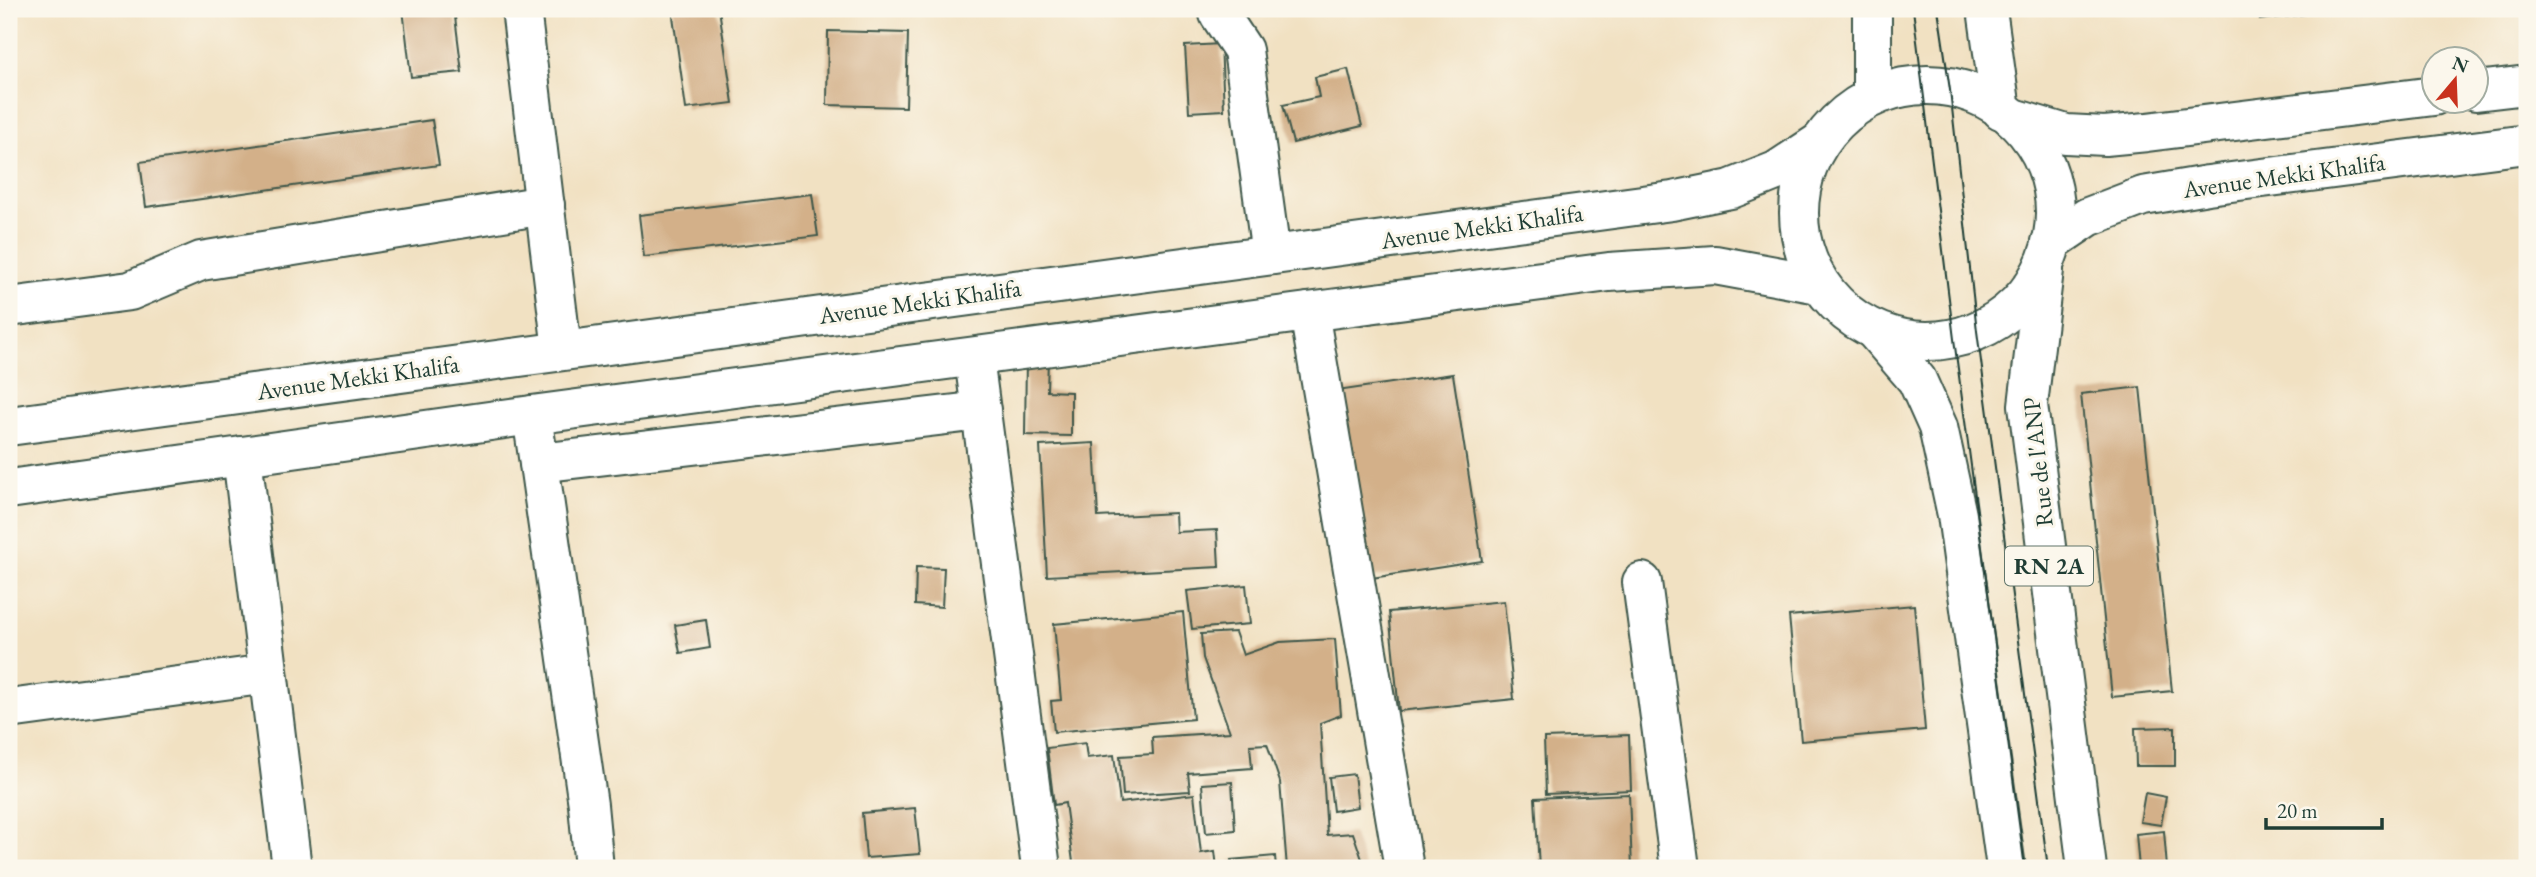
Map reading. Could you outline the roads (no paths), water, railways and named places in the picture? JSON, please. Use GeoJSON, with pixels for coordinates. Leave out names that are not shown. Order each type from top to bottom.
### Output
{"type":"FeatureCollection","features":[{"type":"Feature","properties":{"kind":"main road"},"geometry":{"type":"LineString","coordinates":[[521,9],[562,350]]}},
{"type":"Feature","properties":{"kind":"main road"},"geometry":{"type":"LineString","coordinates":[[1219,9],[1219,14],[1242,50],[1271,255]]}},
{"type":"Feature","properties":{"kind":"main road"},"geometry":{"type":"LineString","coordinates":[[1871,9],[1872,97]]}},
{"type":"Feature","properties":{"kind":"main road"},"geometry":{"type":"LineString","coordinates":[[1987,9],[2009,114]]}},
{"type":"Feature","properties":{"kind":"main road"},"geometry":{"type":"LineString","coordinates":[[2048,253],[2030,289],[2010,311],[1977,331],[1954,339],[1935,341],[1909,340],[1874,330],[1843,311],[1819,284],[1804,251],[1798,212],[1805,173],[1820,142],[1843,116],[1872,97],[1924,83],[1979,97],[2009,114],[2066,134],[2147,132],[2420,98]]}},
{"type":"Feature","properties":{"kind":"main road"},"geometry":{"type":"LineString","coordinates":[[2490,89],[2527,85]]}},
{"type":"Feature","properties":{"kind":"main road","name":"Rue de l'ANP"},"geometry":{"type":"LineString","coordinates":[[2009,114],[2035,143],[2050,182],[2054,221],[2028,405],[2087,868]]}},
{"type":"Feature","properties":{"kind":"main road","name":"Avenue Mekki Khalifa"},"geometry":{"type":"LineString","coordinates":[[9,426],[1672,201],[1719,192],[1776,171],[1820,142]]}},
{"type":"Feature","properties":{"kind":"main road","name":"Avenue Mekki Khalifa"},"geometry":{"type":"LineString","coordinates":[[2048,253],[2088,217],[2143,196],[2208,185],[2527,144]]}},
{"type":"Feature","properties":{"kind":"main road"},"geometry":{"type":"LineString","coordinates":[[9,307],[130,291],[201,261],[545,205]]}},
{"type":"Feature","properties":{"kind":"main road"},"geometry":{"type":"LineString","coordinates":[[9,489],[532,415],[1609,272],[1715,265],[1819,284]]}},
{"type":"Feature","properties":{"kind":"main road"},"geometry":{"type":"LineString","coordinates":[[1309,312],[1404,868]]}},
{"type":"Feature","properties":{"kind":"main road"},"geometry":{"type":"LineString","coordinates":[[1874,330],[1917,380],[1938,427],[1957,515],[2006,868]]}},
{"type":"Feature","properties":{"kind":"main road"},"geometry":{"type":"LineString","coordinates":[[974,358],[1041,868]]}},
{"type":"Feature","properties":{"kind":"main road"},"geometry":{"type":"LineString","coordinates":[[538,463],[981,411]]}},
{"type":"Feature","properties":{"kind":"main road"},"geometry":{"type":"LineString","coordinates":[[532,415],[594,868]]}},
{"type":"Feature","properties":{"kind":"main road"},"geometry":{"type":"LineString","coordinates":[[242,456],[292,868]]}},
{"type":"Feature","properties":{"kind":"main road"},"geometry":{"type":"LineString","coordinates":[[1642,582],[1680,868]]}},
{"type":"Feature","properties":{"kind":"main road"},"geometry":{"type":"LineString","coordinates":[[9,709],[268,674]]}},
{"type":"Feature","properties":{"kind":"tram line"},"geometry":{"type":"LineString","coordinates":[[1913,9],[2025,868]]}},
{"type":"Feature","properties":{"kind":"tram line"},"geometry":{"type":"LineString","coordinates":[[1938,9],[1950,90],[1977,331],[2048,868]]}}]}
